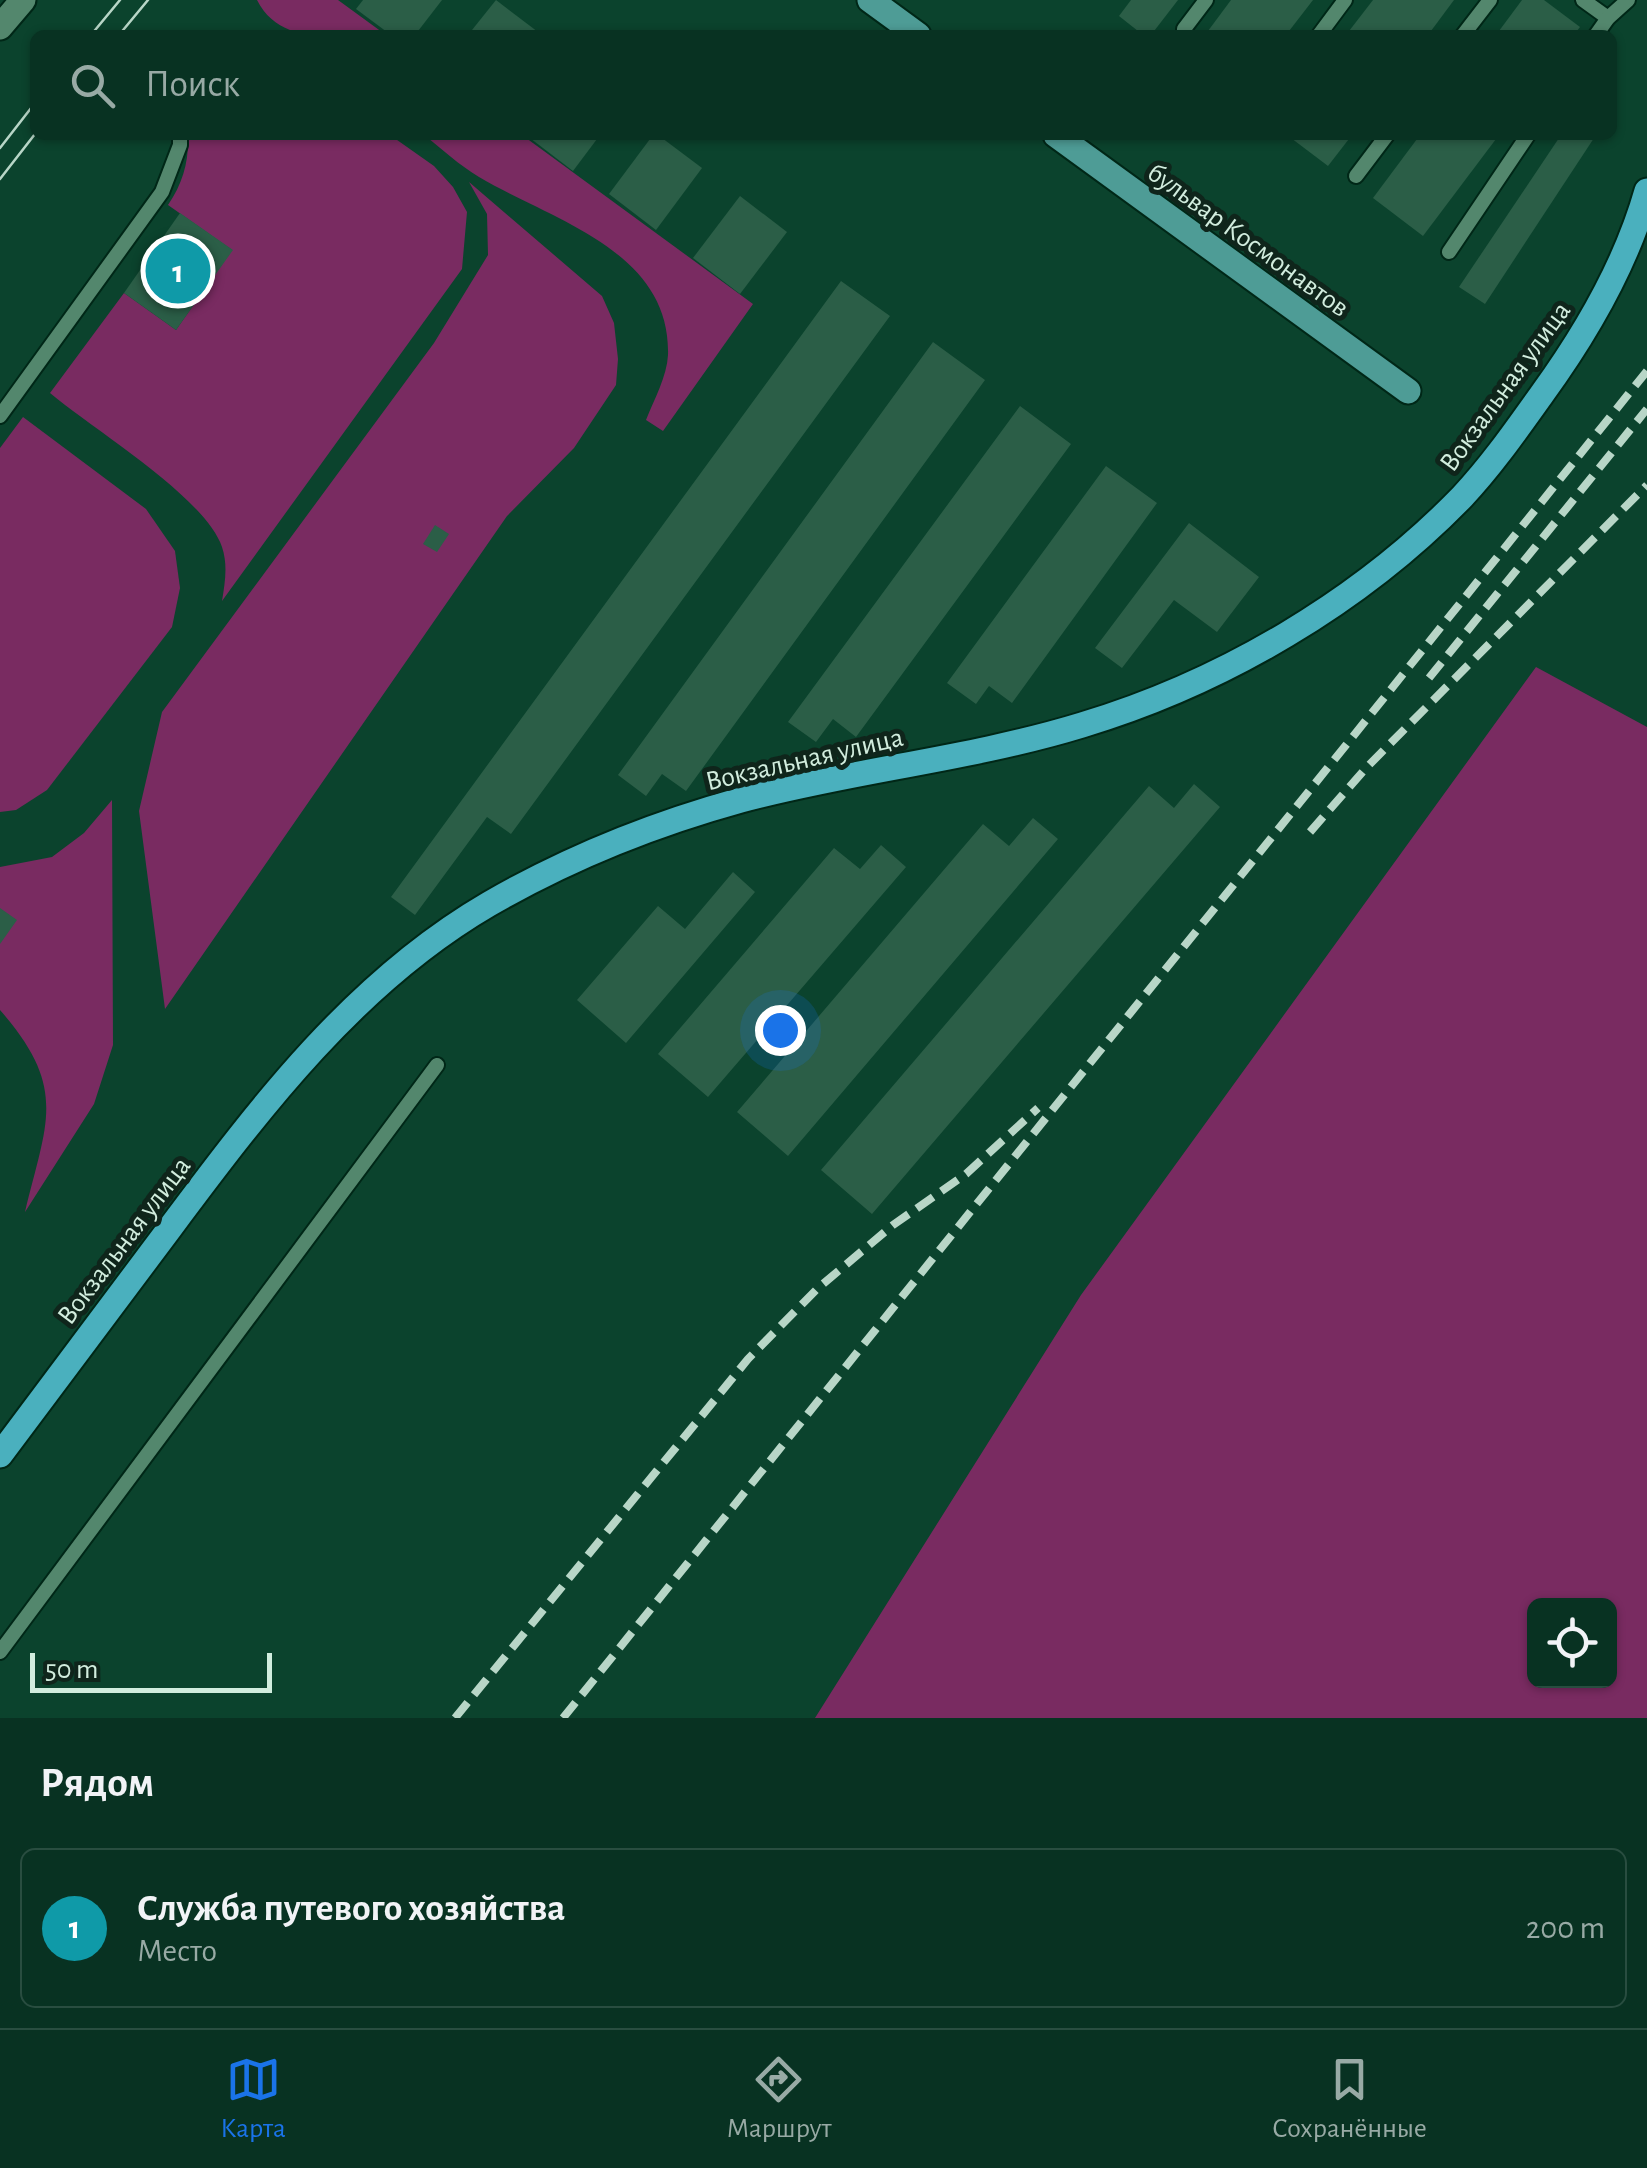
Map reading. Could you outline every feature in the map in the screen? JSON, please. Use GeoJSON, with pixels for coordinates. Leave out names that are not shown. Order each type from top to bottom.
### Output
{"type":"FeatureCollection","features":[{"type":"Feature","properties":{"kind":"main road"},"geometry":{"type":"LineString","coordinates":[[870,0],[911,30]]}},
{"type":"Feature","properties":{"kind":"main road","name":"бульвар Космонавтов"},"geometry":{"type":"LineString","coordinates":[[1063,140],[1408,391]]}},
{"type":"Feature","properties":{"kind":"main road","name":"Вокзальная улица"},"geometry":{"type":"LineString","coordinates":[[0,1455],[225,1154],[282,1084],[356,1006],[417,954],[488,905],[572,862],[658,826],[743,800],[1080,726],[1189,684],[1318,614],[1417,540],[1464,494],[1510,439],[1598,308],[1647,191]]}},
{"type":"Feature","properties":{"kind":"street"},"geometry":{"type":"LineString","coordinates":[[0,27],[22,0]]}},
{"type":"Feature","properties":{"kind":"lane"},"geometry":{"type":"LineString","coordinates":[[1184,29],[1206,0]]}},
{"type":"Feature","properties":{"kind":"lane"},"geometry":{"type":"LineString","coordinates":[[1322,30],[1345,0]]}},
{"type":"Feature","properties":{"kind":"lane"},"geometry":{"type":"LineString","coordinates":[[1467,30],[1490,0]]}},
{"type":"Feature","properties":{"kind":"lane"},"geometry":{"type":"LineString","coordinates":[[1584,0],[1608,18]]}},
{"type":"Feature","properties":{"kind":"lane"},"geometry":{"type":"LineString","coordinates":[[1600,30],[1628,0]]}},
{"type":"Feature","properties":{"kind":"lane"},"geometry":{"type":"LineString","coordinates":[[0,416],[162,192],[180,140]]}},
{"type":"Feature","properties":{"kind":"lane"},"geometry":{"type":"LineString","coordinates":[[1356,176],[1383,140]]}},
{"type":"Feature","properties":{"kind":"lane"},"geometry":{"type":"LineString","coordinates":[[1449,252],[1525,140]]}},
{"type":"Feature","properties":{"kind":"lane"},"geometry":{"type":"LineString","coordinates":[[0,1652],[436,1064]]}},
{"type":"Feature","properties":{"kind":"shaded area"},"geometry":{"type":"Polygon","coordinates":[[[257,0],[338,0],[379,30],[291,30],[268,15],[257,0]]]}},
{"type":"Feature","properties":{"kind":"shaded area"},"geometry":{"type":"Polygon","coordinates":[[[188,140],[397,140],[434,166],[453,187],[467,212],[462,269],[222,601],[225,560],[212,528],[172,486],[50,393],[124,293],[176,330],[232,250],[168,205],[184,172],[188,140]]]}},
{"type":"Feature","properties":{"kind":"shaded area"},"geometry":{"type":"Polygon","coordinates":[[[430,140],[529,140],[753,304],[663,431],[646,420],[663,380],[668,355],[664,319],[650,289],[629,264],[602,243],[458,162],[430,140]]]}},
{"type":"Feature","properties":{"kind":"shaded area"},"geometry":{"type":"Polygon","coordinates":[[[469,182],[602,296],[614,323],[616,385],[574,448],[507,516],[165,1009],[139,811],[162,712],[434,343],[488,255],[487,214],[469,182]]]}},
{"type":"Feature","properties":{"kind":"shaded area"},"geometry":{"type":"Polygon","coordinates":[[[23,417],[146,509],[175,551],[180,588],[172,627],[47,790],[16,810],[0,812],[0,448],[23,417]]]}},
{"type":"Feature","properties":{"kind":"shaded area"},"geometry":{"type":"Polygon","coordinates":[[[1536,667],[1647,727],[1647,1718],[815,1718],[1081,1295],[1536,667]]]}},
{"type":"Feature","properties":{"kind":"shaded area"},"geometry":{"type":"Polygon","coordinates":[[[112,800],[113,1045],[94,1104],[25,1212],[45,1129],[46,1106],[36,1062],[0,1010],[0,867],[52,857],[84,833],[112,800]]]}},
{"type":"Feature","properties":{"kind":"building"},"geometry":{"type":"Polygon","coordinates":[[[363,0],[442,0],[419,30],[384,30],[356,9],[363,0]]]}},
{"type":"Feature","properties":{"kind":"building"},"geometry":{"type":"Polygon","coordinates":[[[496,0],[535,30],[472,30],[496,0]]]}},
{"type":"Feature","properties":{"kind":"building"},"geometry":{"type":"Polygon","coordinates":[[[1131,0],[1178,0],[1155,30],[1137,30],[1119,16],[1131,0]]]}},
{"type":"Feature","properties":{"kind":"building"},"geometry":{"type":"Polygon","coordinates":[[[1231,0],[1313,0],[1290,30],[1209,30],[1231,0]]]}},
{"type":"Feature","properties":{"kind":"building"},"geometry":{"type":"Polygon","coordinates":[[[1373,0],[1454,0],[1432,30],[1350,30],[1373,0]]]}},
{"type":"Feature","properties":{"kind":"building"},"geometry":{"type":"Polygon","coordinates":[[[1522,0],[1544,0],[1580,27],[1578,30],[1500,30],[1522,0]]]}},
{"type":"Feature","properties":{"kind":"building"},"geometry":{"type":"Polygon","coordinates":[[[533,140],[596,140],[573,171],[533,140]]]}},
{"type":"Feature","properties":{"kind":"building"},"geometry":{"type":"Polygon","coordinates":[[[649,140],[665,140],[702,168],[656,230],[609,194],[649,140]]]}},
{"type":"Feature","properties":{"kind":"building"},"geometry":{"type":"Polygon","coordinates":[[[1294,140],[1348,140],[1328,166],[1294,140]]]}},
{"type":"Feature","properties":{"kind":"building"},"geometry":{"type":"Polygon","coordinates":[[[1416,140],[1495,140],[1423,236],[1373,198],[1416,140]]]}},
{"type":"Feature","properties":{"kind":"building"},"geometry":{"type":"Polygon","coordinates":[[[1558,140],[1593,140],[1485,304],[1459,287],[1558,140]]]}},
{"type":"Feature","properties":{"kind":"building"},"geometry":{"type":"Polygon","coordinates":[[[740,196],[787,232],[740,294],[693,258],[740,196]]]}},
{"type":"Feature","properties":{"kind":"building"},"geometry":{"type":"Polygon","coordinates":[[[180,213],[233,250],[176,330],[124,293],[180,213]]]}},
{"type":"Feature","properties":{"kind":"building"},"geometry":{"type":"Polygon","coordinates":[[[841,281],[890,316],[511,834],[487,817],[415,915],[391,897],[841,281]]]}},
{"type":"Feature","properties":{"kind":"building"},"geometry":{"type":"Polygon","coordinates":[[[933,342],[985,380],[686,791],[662,774],[646,796],[618,775],[933,342]]]}},
{"type":"Feature","properties":{"kind":"building"},"geometry":{"type":"Polygon","coordinates":[[[1020,406],[1071,444],[856,737],[833,719],[816,742],[788,722],[1020,406]]]}},
{"type":"Feature","properties":{"kind":"building"},"geometry":{"type":"Polygon","coordinates":[[[1106,466],[1157,503],[1012,703],[989,686],[976,704],[947,683],[1106,466]]]}},
{"type":"Feature","properties":{"kind":"building"},"geometry":{"type":"Polygon","coordinates":[[[1189,523],[1259,577],[1217,632],[1174,600],[1122,668],[1095,648],[1189,523]]]}},
{"type":"Feature","properties":{"kind":"building"},"geometry":{"type":"Polygon","coordinates":[[[435,525],[449,534],[437,552],[423,544],[435,525]]]}},
{"type":"Feature","properties":{"kind":"building"},"geometry":{"type":"Polygon","coordinates":[[[1194,784],[1220,807],[872,1214],[821,1170],[1149,786],[1174,808],[1194,784]]]}},
{"type":"Feature","properties":{"kind":"building"},"geometry":{"type":"Polygon","coordinates":[[[1033,818],[1058,839],[788,1156],[737,1112],[983,824],[1009,846],[1033,818]]]}},
{"type":"Feature","properties":{"kind":"building"},"geometry":{"type":"Polygon","coordinates":[[[881,845],[906,867],[708,1097],[658,1054],[834,848],[860,869],[881,845]]]}},
{"type":"Feature","properties":{"kind":"building"},"geometry":{"type":"Polygon","coordinates":[[[733,872],[755,892],[626,1043],[577,1000],[658,906],[685,929],[733,872]]]}},
{"type":"Feature","properties":{"kind":"building"},"geometry":{"type":"Polygon","coordinates":[[[0,908],[17,920],[0,944],[0,908]]]}},
{"type":"Feature","properties":{"kind":"tram line"},"geometry":{"type":"LineString","coordinates":[[95,30],[120,0]]}},
{"type":"Feature","properties":{"kind":"tram line"},"geometry":{"type":"LineString","coordinates":[[123,30],[148,0]]}},
{"type":"Feature","properties":{"kind":"tram line"},"geometry":{"type":"LineString","coordinates":[[0,148],[30,109]]}},
{"type":"Feature","properties":{"kind":"tram line"},"geometry":{"type":"LineString","coordinates":[[0,179],[30,140]]}},
{"type":"Feature","properties":{"kind":"railway"},"geometry":{"type":"LineString","coordinates":[[563,1718],[1647,371]]}},
{"type":"Feature","properties":{"kind":"railway"},"geometry":{"type":"LineString","coordinates":[[1429,678],[1647,409]]}},
{"type":"Feature","properties":{"kind":"railway"},"geometry":{"type":"LineString","coordinates":[[1310,832],[1366,768],[1647,485]]}},
{"type":"Feature","properties":{"kind":"railway"},"geometry":{"type":"LineString","coordinates":[[455,1718],[748,1359],[817,1289],[893,1225],[966,1174],[1038,1108]]}},
{"type":"Feature","properties":{"kind":"place","name":"Служба путевого хозяйства"},"geometry":{"type":"Point","coordinates":[178,271]}}]}
